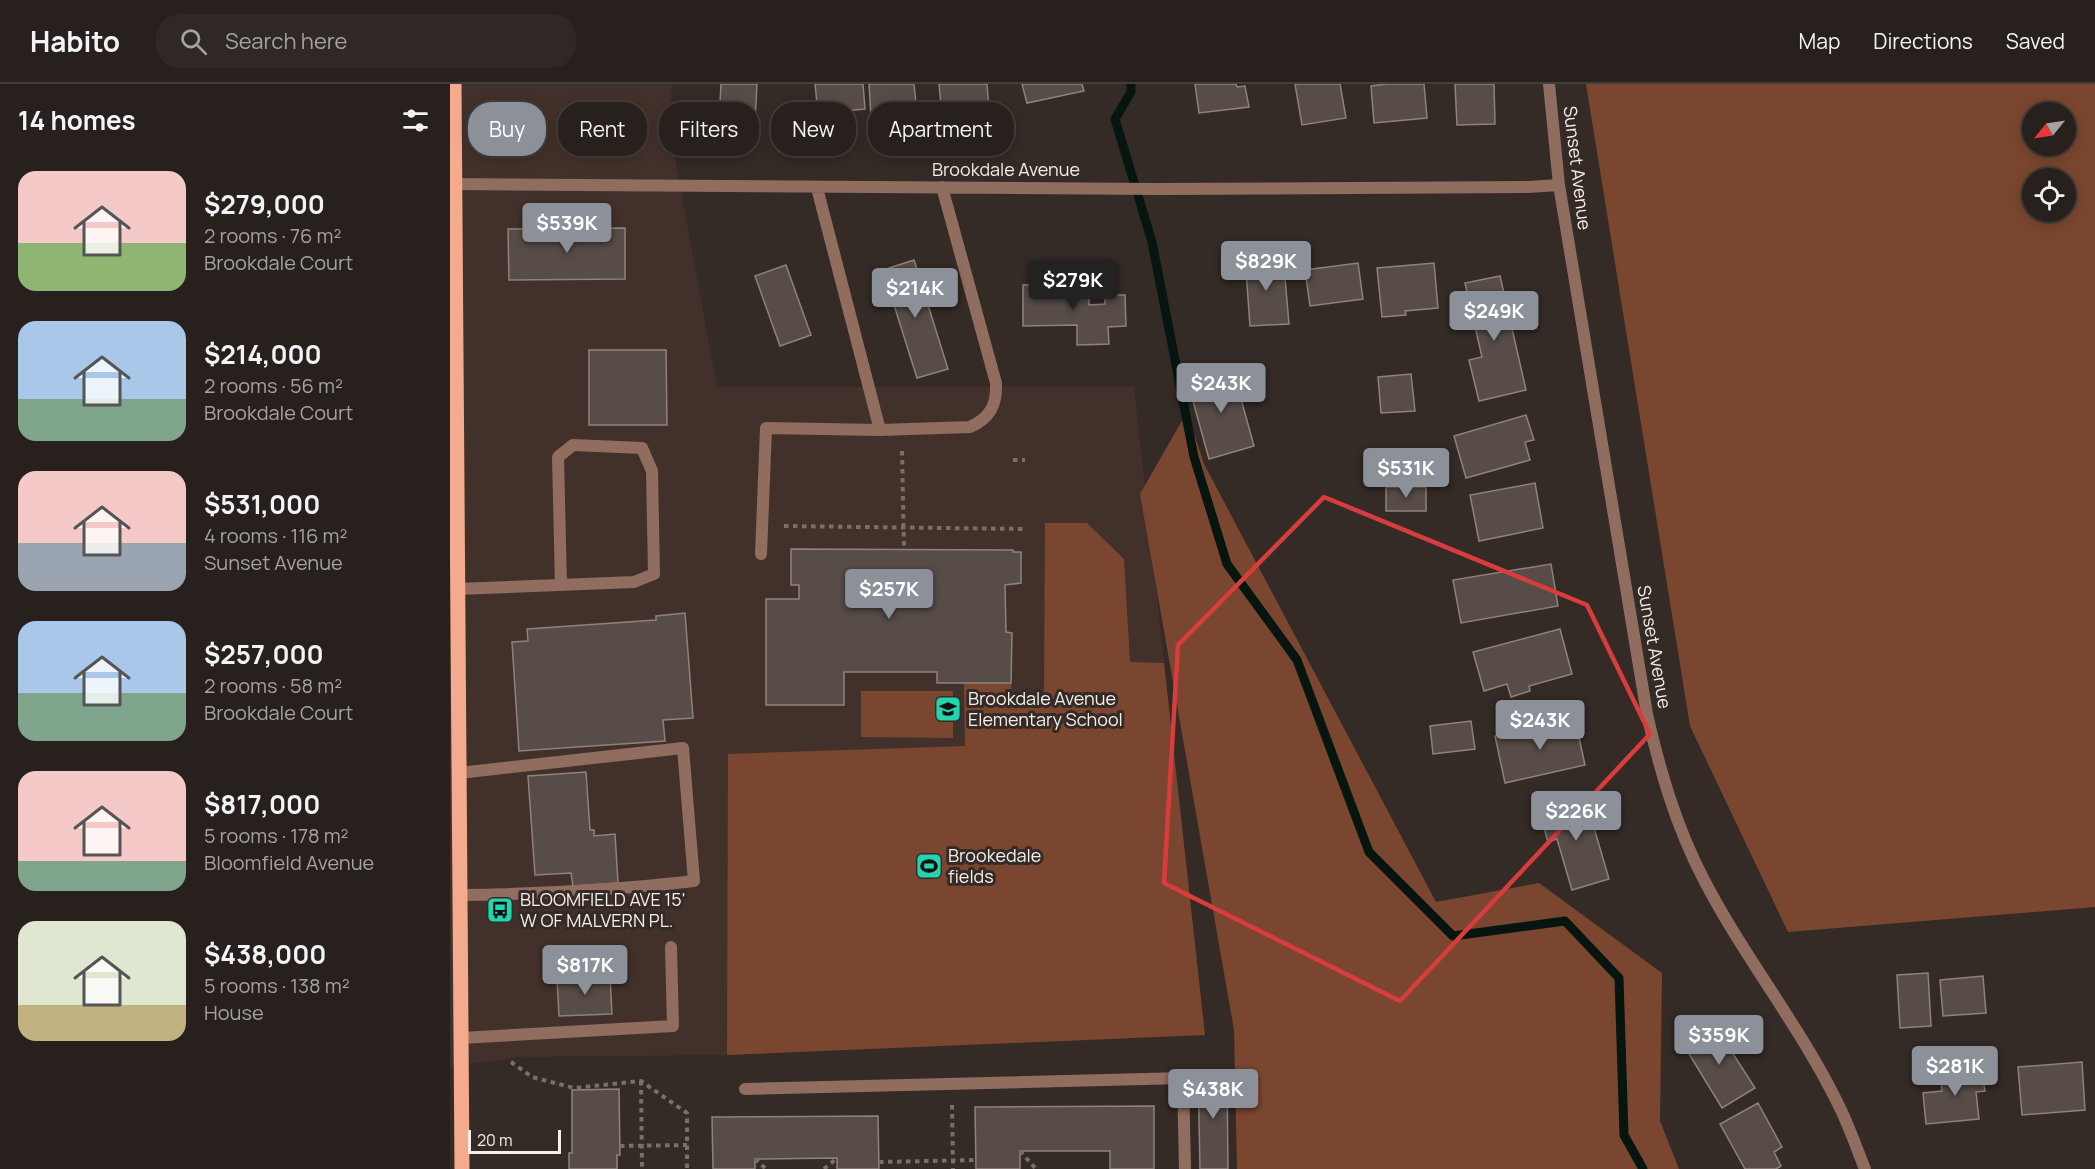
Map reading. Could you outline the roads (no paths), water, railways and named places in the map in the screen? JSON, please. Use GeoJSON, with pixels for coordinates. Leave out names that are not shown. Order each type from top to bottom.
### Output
{"type":"FeatureCollection","features":[{"type":"Feature","properties":{"kind":"main road"},"geometry":{"type":"LineString","coordinates":[[454,84],[453,403],[459,773],[455,847],[460,895],[462,1169]]}},
{"type":"Feature","properties":{"kind":"street","name":"Sunset Avenue"},"geometry":{"type":"LineString","coordinates":[[1549,84],[1558,185],[1645,702],[1667,792],[1680,830],[1703,878],[1729,924],[1784,1010],[1841,1110],[1865,1169]]}},
{"type":"Feature","properties":{"kind":"street","name":"Brookdale Avenue"},"geometry":{"type":"LineString","coordinates":[[453,184],[1109,189],[1558,185]]}},
{"type":"Feature","properties":{"kind":"street"},"geometry":{"type":"LineString","coordinates":[[761,554],[766,428],[970,427],[981,422],[994,405],[997,394],[996,384],[942,187]]}},
{"type":"Feature","properties":{"kind":"street"},"geometry":{"type":"LineString","coordinates":[[817,188],[880,429]]}},
{"type":"Feature","properties":{"kind":"street"},"geometry":{"type":"LineString","coordinates":[[457,589],[561,585],[634,582],[654,574],[652,471],[642,448],[573,445],[558,457],[561,585]]}},
{"type":"Feature","properties":{"kind":"street"},"geometry":{"type":"LineString","coordinates":[[459,773],[683,748],[694,881],[632,888],[460,895]]}},
{"type":"Feature","properties":{"kind":"street"},"geometry":{"type":"LineString","coordinates":[[461,1038],[673,1026],[671,947]]}},
{"type":"Feature","properties":{"kind":"street"},"geometry":{"type":"LineString","coordinates":[[745,1089],[1183,1078],[1185,1169]]}},
{"type":"Feature","properties":{"kind":"waterway"},"geometry":{"type":"LineString","coordinates":[[1131,84],[1131,92],[1115,119],[1152,242],[1194,457],[1227,564],[1297,660],[1369,852],[1453,936],[1565,921],[1619,978],[1624,1135],[1643,1169]]}},
{"type":"Feature","properties":{"kind":"place","name":"Brookdale Avenue Elementary School"},"geometry":{"type":"Point","coordinates":[948,709]}},
{"type":"Feature","properties":{"kind":"place","name":"Brookedale fields"},"geometry":{"type":"Point","coordinates":[929,866]}},
{"type":"Feature","properties":{"kind":"place","name":"BLOOMFIELD AVE 15' W OF MALVERN PL."},"geometry":{"type":"Point","coordinates":[500,910]}}]}
